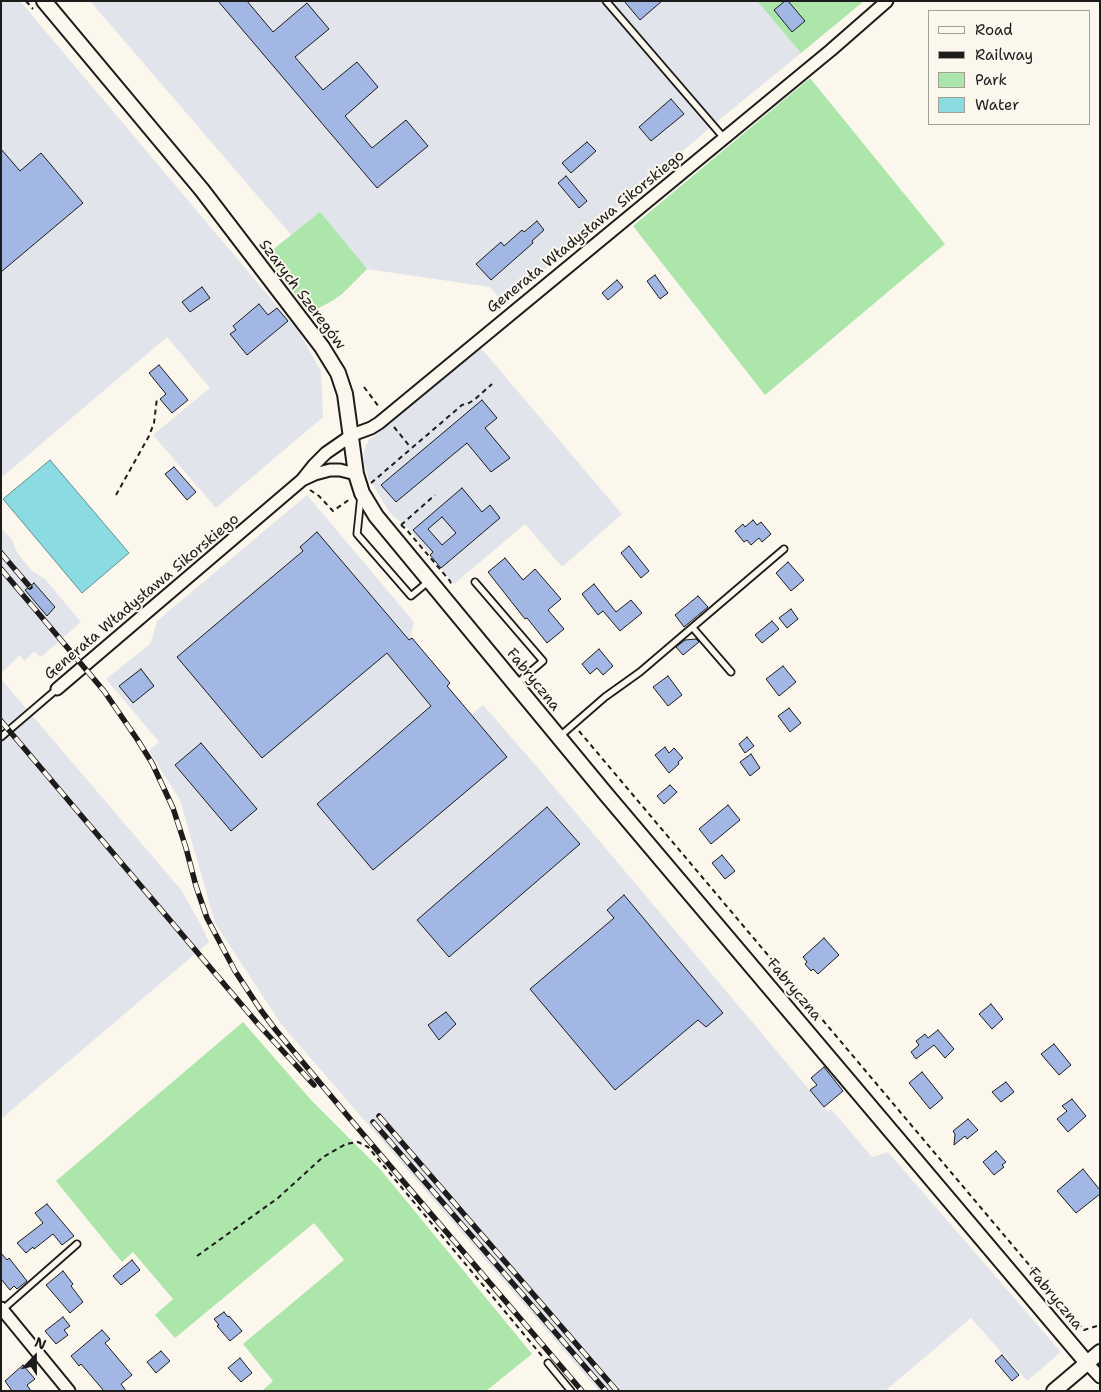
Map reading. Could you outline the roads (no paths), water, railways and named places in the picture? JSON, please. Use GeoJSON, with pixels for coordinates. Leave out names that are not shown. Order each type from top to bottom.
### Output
{"type":"FeatureCollection","features":[{"type":"Feature","properties":{"kind":"street","name":"Szarych Szeregów"},"geometry":{"type":"LineString","coordinates":[[44,1],[202,190],[322,347],[338,373],[345,394],[356,474],[362,493],[376,516],[476,636]]}},
{"type":"Feature","properties":{"kind":"street","name":"Generała Władysława Sikorskiego"},"geometry":{"type":"LineString","coordinates":[[57,689],[305,485],[330,462],[352,435],[379,423],[831,50],[887,1]]}},
{"type":"Feature","properties":{"kind":"street","name":"Generała Władysława Sikorskiego"},"geometry":{"type":"LineString","coordinates":[[305,485],[314,465],[330,462],[356,474]]}},
{"type":"Feature","properties":{"kind":"street","name":"Fabryczna"},"geometry":{"type":"LineString","coordinates":[[476,636],[1087,1363]]}},
{"type":"Feature","properties":{"kind":"street"},"geometry":{"type":"LineString","coordinates":[[2,1309],[66,1390]]}},
{"type":"Feature","properties":{"kind":"street"},"geometry":{"type":"LineString","coordinates":[[1054,1391],[1100,1352]]}},
{"type":"Feature","properties":{"kind":"street"},"geometry":{"type":"LineString","coordinates":[[1087,1363],[1100,1378]]}},
{"type":"Feature","properties":{"kind":"lane"},"geometry":{"type":"LineString","coordinates":[[606,1],[724,138]]}},
{"type":"Feature","properties":{"kind":"lane"},"geometry":{"type":"LineString","coordinates":[[362,493],[357,534],[411,596],[430,580]]}},
{"type":"Feature","properties":{"kind":"lane"},"geometry":{"type":"LineString","coordinates":[[559,737],[605,697],[640,672],[693,628],[784,549]]}},
{"type":"Feature","properties":{"kind":"lane"},"geometry":{"type":"LineString","coordinates":[[476,582],[543,661],[516,684]]}},
{"type":"Feature","properties":{"kind":"lane"},"geometry":{"type":"LineString","coordinates":[[693,628],[731,672]]}},
{"type":"Feature","properties":{"kind":"lane","name":"Generała Władysława Sikorskiego"},"geometry":{"type":"LineString","coordinates":[[1,737],[57,689]]}},
{"type":"Feature","properties":{"kind":"lane"},"geometry":{"type":"LineString","coordinates":[[2,1309],[77,1244]]}},
{"type":"Feature","properties":{"kind":"lane"},"geometry":{"type":"LineString","coordinates":[[548,1364],[570,1391]]}},
{"type":"Feature","properties":{"kind":"water"},"geometry":{"type":"Polygon","coordinates":[[[50,460],[129,553],[82,593],[3,499],[50,460]]]}},
{"type":"Feature","properties":{"kind":"railway"},"geometry":{"type":"LineString","coordinates":[[1,553],[30,587]]}},
{"type":"Feature","properties":{"kind":"railway"},"geometry":{"type":"LineString","coordinates":[[1,569],[104,691],[152,763],[173,808],[207,918],[235,971],[260,1009],[351,1120],[582,1391]]}},
{"type":"Feature","properties":{"kind":"railway"},"geometry":{"type":"LineString","coordinates":[[1,721],[258,1024],[314,1085]]}},
{"type":"Feature","properties":{"kind":"railway"},"geometry":{"type":"LineString","coordinates":[[379,1116],[617,1391]]}},
{"type":"Feature","properties":{"kind":"railway"},"geometry":{"type":"LineString","coordinates":[[373,1122],[606,1391]]}}]}
